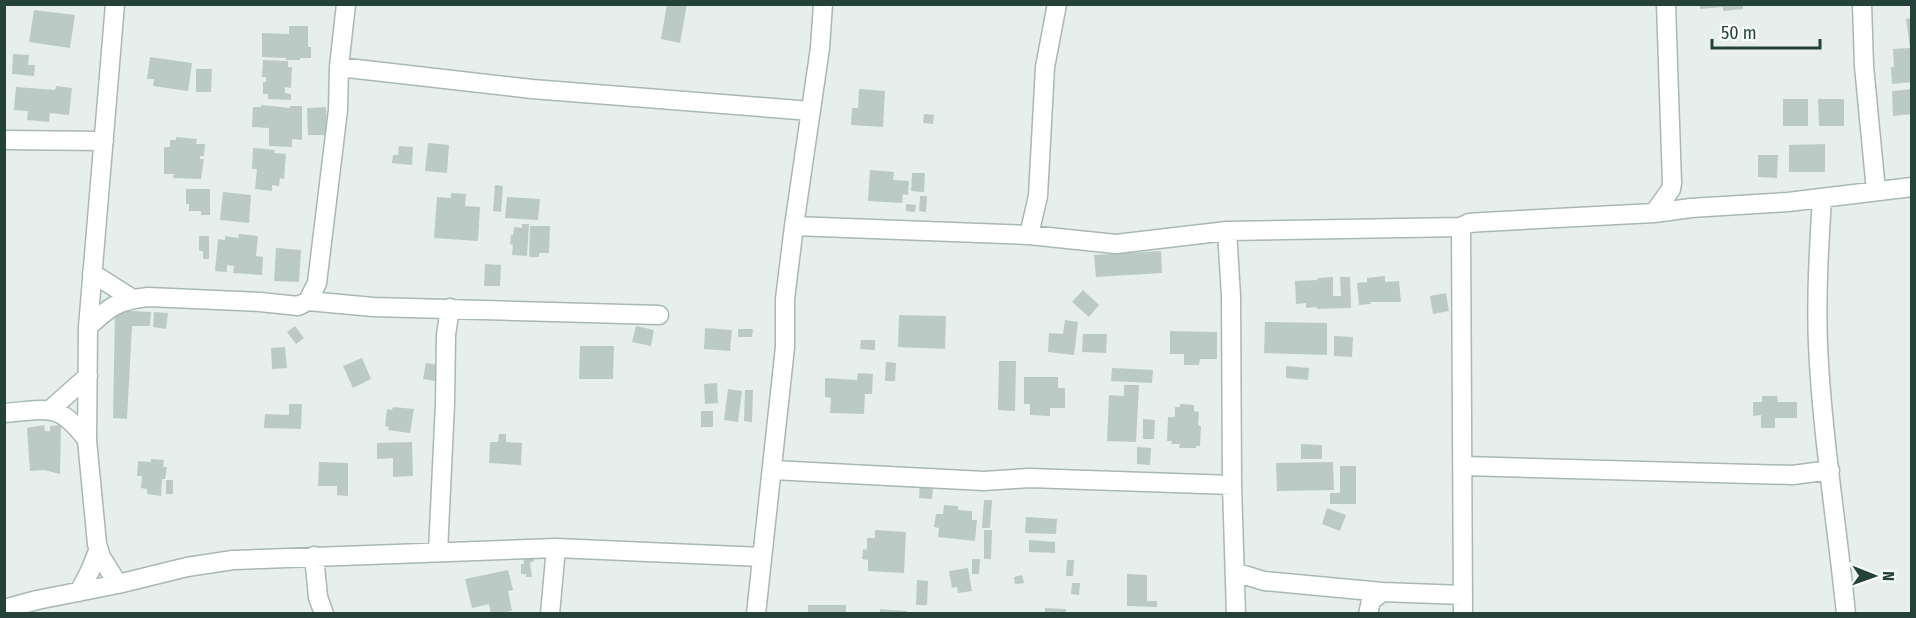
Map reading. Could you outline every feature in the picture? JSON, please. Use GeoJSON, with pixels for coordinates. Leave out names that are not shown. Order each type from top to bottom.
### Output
{"type":"FeatureCollection","features":[{"type":"Feature","properties":{"kind":"street"},"geometry":{"type":"LineString","coordinates":[[115,4],[88,327],[87,440],[98,551],[118,584]]}},
{"type":"Feature","properties":{"kind":"street"},"geometry":{"type":"LineString","coordinates":[[309,301],[317,283],[338,110],[339,67],[346,4]]}},
{"type":"Feature","properties":{"kind":"street"},"geometry":{"type":"LineString","coordinates":[[756,614],[785,346],[785,299],[820,48],[823,4]]}},
{"type":"Feature","properties":{"kind":"street"},"geometry":{"type":"LineString","coordinates":[[1029,235],[1038,196],[1045,67],[1057,4]]}},
{"type":"Feature","properties":{"kind":"street"},"geometry":{"type":"LineString","coordinates":[[1654,213],[1671,189],[1672,183],[1666,4]]}},
{"type":"Feature","properties":{"kind":"street"},"geometry":{"type":"LineString","coordinates":[[1862,4],[1864,66],[1876,191]]}},
{"type":"Feature","properties":{"kind":"street"},"geometry":{"type":"LineString","coordinates":[[339,67],[532,89],[811,111]]}},
{"type":"Feature","properties":{"kind":"street"},"geometry":{"type":"LineString","coordinates":[[4,140],[104,141]]}},
{"type":"Feature","properties":{"kind":"street"},"geometry":{"type":"LineString","coordinates":[[794,226],[1029,235],[1116,243],[1227,231],[1461,227],[1469,223],[1654,213],[1822,198],[1911,187]]}},
{"type":"Feature","properties":{"kind":"street"},"geometry":{"type":"LineString","coordinates":[[1822,198],[1818,345],[1846,614]]}},
{"type":"Feature","properties":{"kind":"street"},"geometry":{"type":"LineString","coordinates":[[1461,227],[1463,614]]}},
{"type":"Feature","properties":{"kind":"street"},"geometry":{"type":"LineString","coordinates":[[1227,231],[1231,296],[1232,485],[1236,614]]}},
{"type":"Feature","properties":{"kind":"street"},"geometry":{"type":"LineString","coordinates":[[92,273],[133,298]]}},
{"type":"Feature","properties":{"kind":"street"},"geometry":{"type":"LineString","coordinates":[[88,327],[112,306],[133,298],[148,297],[298,306],[309,301],[373,307],[658,315]]}},
{"type":"Feature","properties":{"kind":"street"},"geometry":{"type":"LineString","coordinates":[[438,552],[446,335],[450,308]]}},
{"type":"Feature","properties":{"kind":"street"},"geometry":{"type":"LineString","coordinates":[[51,409],[88,376]]}},
{"type":"Feature","properties":{"kind":"street"},"geometry":{"type":"LineString","coordinates":[[4,413],[51,409],[74,422],[87,440]]}},
{"type":"Feature","properties":{"kind":"street"},"geometry":{"type":"LineString","coordinates":[[1464,466],[1793,475],[1830,470]]}},
{"type":"Feature","properties":{"kind":"street"},"geometry":{"type":"LineString","coordinates":[[773,470],[984,481],[1031,478],[1232,485]]}},
{"type":"Feature","properties":{"kind":"street"},"geometry":{"type":"LineString","coordinates":[[4,609],[187,567],[233,560],[556,548],[762,557]]}},
{"type":"Feature","properties":{"kind":"street"},"geometry":{"type":"LineString","coordinates":[[550,614],[556,548]]}},
{"type":"Feature","properties":{"kind":"street"},"geometry":{"type":"LineString","coordinates":[[78,592],[98,551]]}},
{"type":"Feature","properties":{"kind":"street"},"geometry":{"type":"LineString","coordinates":[[314,556],[318,597],[324,614]]}},
{"type":"Feature","properties":{"kind":"street"},"geometry":{"type":"LineString","coordinates":[[1235,572],[1264,581],[1382,592],[1463,595]]}},
{"type":"Feature","properties":{"kind":"street"},"geometry":{"type":"LineString","coordinates":[[1368,614],[1371,601],[1382,592]]}},
{"type":"Feature","properties":{"kind":"building"},"geometry":{"type":"Polygon","coordinates":[[[667,4],[687,4],[680,43],[661,39],[667,4]]]}},
{"type":"Feature","properties":{"kind":"building"},"geometry":{"type":"Polygon","coordinates":[[[1700,4],[1743,4],[1743,9],[1723,11],[1723,7],[1700,9],[1700,4]]]}},
{"type":"Feature","properties":{"kind":"building"},"geometry":{"type":"Polygon","coordinates":[[[34,10],[75,15],[70,48],[29,42],[34,10]]]}},
{"type":"Feature","properties":{"kind":"building"},"geometry":{"type":"Polygon","coordinates":[[[1912,18],[1912,82],[1892,84],[1893,49],[1910,48],[1906,19],[1912,18]]]}},
{"type":"Feature","properties":{"kind":"building"},"geometry":{"type":"Polygon","coordinates":[[[289,26],[308,26],[308,47],[311,47],[311,58],[286,60],[286,58],[262,57],[262,33],[289,34],[289,26]]]}},
{"type":"Feature","properties":{"kind":"building"},"geometry":{"type":"Polygon","coordinates":[[[13,54],[29,55],[28,65],[35,65],[34,76],[12,74],[13,54]]]}},
{"type":"Feature","properties":{"kind":"building"},"geometry":{"type":"Polygon","coordinates":[[[150,57],[192,63],[188,91],[153,86],[154,79],[147,79],[150,57]]]}},
{"type":"Feature","properties":{"kind":"building"},"geometry":{"type":"Polygon","coordinates":[[[263,60],[288,61],[288,67],[292,67],[291,88],[285,87],[285,93],[291,94],[291,100],[268,99],[268,94],[263,94],[263,82],[266,82],[266,77],[262,77],[263,60]]]}},
{"type":"Feature","properties":{"kind":"building"},"geometry":{"type":"Polygon","coordinates":[[[196,69],[212,69],[211,92],[196,92],[196,69]]]}},
{"type":"Feature","properties":{"kind":"building"},"geometry":{"type":"Polygon","coordinates":[[[56,86],[72,88],[69,115],[50,113],[49,122],[27,120],[28,111],[14,110],[16,87],[55,90],[56,86]]]}},
{"type":"Feature","properties":{"kind":"building"},"geometry":{"type":"Polygon","coordinates":[[[859,89],[885,91],[883,127],[851,125],[852,108],[858,108],[859,89]]]}},
{"type":"Feature","properties":{"kind":"building"},"geometry":{"type":"Polygon","coordinates":[[[1912,89],[1912,114],[1893,116],[1892,91],[1912,89]]]}},
{"type":"Feature","properties":{"kind":"building"},"geometry":{"type":"Polygon","coordinates":[[[1783,99],[1808,99],[1808,126],[1783,126],[1783,99]]]}},
{"type":"Feature","properties":{"kind":"building"},"geometry":{"type":"Polygon","coordinates":[[[1818,99],[1844,99],[1844,126],[1819,126],[1818,99]]]}},
{"type":"Feature","properties":{"kind":"building"},"geometry":{"type":"Polygon","coordinates":[[[261,105],[290,108],[290,106],[302,106],[302,140],[292,139],[292,147],[269,146],[269,128],[252,127],[253,107],[261,107],[261,105]]]}},
{"type":"Feature","properties":{"kind":"building"},"geometry":{"type":"Polygon","coordinates":[[[326,107],[327,135],[308,135],[307,108],[326,107]]]}},
{"type":"Feature","properties":{"kind":"building"},"geometry":{"type":"Polygon","coordinates":[[[924,114],[934,115],[933,124],[923,123],[924,114]]]}},
{"type":"Feature","properties":{"kind":"building"},"geometry":{"type":"Polygon","coordinates":[[[176,137],[197,139],[196,144],[205,144],[204,156],[200,156],[200,159],[204,159],[201,179],[173,178],[174,174],[164,174],[164,147],[170,147],[170,140],[176,140],[176,137]]]}},
{"type":"Feature","properties":{"kind":"building"},"geometry":{"type":"Polygon","coordinates":[[[428,143],[449,145],[447,173],[425,171],[428,143]]]}},
{"type":"Feature","properties":{"kind":"building"},"geometry":{"type":"Polygon","coordinates":[[[1825,144],[1825,172],[1789,172],[1789,145],[1825,144]]]}},
{"type":"Feature","properties":{"kind":"building"},"geometry":{"type":"Polygon","coordinates":[[[399,146],[413,147],[412,165],[392,163],[393,155],[398,155],[399,146]]]}},
{"type":"Feature","properties":{"kind":"building"},"geometry":{"type":"Polygon","coordinates":[[[253,148],[275,150],[274,153],[286,154],[284,179],[280,178],[279,186],[272,185],[272,191],[255,189],[257,169],[252,169],[253,148]]]}},
{"type":"Feature","properties":{"kind":"building"},"geometry":{"type":"Polygon","coordinates":[[[1758,155],[1778,155],[1777,178],[1758,177],[1758,155]]]}},
{"type":"Feature","properties":{"kind":"building"},"geometry":{"type":"Polygon","coordinates":[[[870,170],[894,172],[893,180],[909,181],[908,195],[903,194],[902,203],[868,201],[870,170]]]}},
{"type":"Feature","properties":{"kind":"building"},"geometry":{"type":"Polygon","coordinates":[[[912,173],[925,173],[924,192],[911,191],[912,173]]]}},
{"type":"Feature","properties":{"kind":"building"},"geometry":{"type":"Polygon","coordinates":[[[495,185],[503,186],[501,212],[493,211],[495,185]]]}},
{"type":"Feature","properties":{"kind":"building"},"geometry":{"type":"Polygon","coordinates":[[[186,189],[210,189],[210,215],[201,215],[201,211],[189,211],[189,204],[186,204],[186,189]]]}},
{"type":"Feature","properties":{"kind":"building"},"geometry":{"type":"Polygon","coordinates":[[[223,192],[251,195],[249,223],[220,220],[223,192]]]}},
{"type":"Feature","properties":{"kind":"building"},"geometry":{"type":"Polygon","coordinates":[[[451,193],[466,194],[465,206],[480,207],[478,241],[434,238],[437,197],[451,198],[451,193]]]}},
{"type":"Feature","properties":{"kind":"building"},"geometry":{"type":"Polygon","coordinates":[[[920,196],[927,196],[926,212],[919,211],[920,196]]]}},
{"type":"Feature","properties":{"kind":"building"},"geometry":{"type":"Polygon","coordinates":[[[507,197],[540,199],[538,220],[505,218],[507,197]]]}},
{"type":"Feature","properties":{"kind":"building"},"geometry":{"type":"Polygon","coordinates":[[[906,204],[916,205],[915,212],[906,211],[906,204]]]}},
{"type":"Feature","properties":{"kind":"building"},"geometry":{"type":"Polygon","coordinates":[[[522,224],[529,224],[527,256],[512,255],[511,235],[513,235],[514,227],[522,228],[522,224]]]}},
{"type":"Feature","properties":{"kind":"building"},"geometry":{"type":"Polygon","coordinates":[[[530,226],[550,226],[549,253],[539,253],[539,257],[529,257],[530,226]]]}},
{"type":"Feature","properties":{"kind":"building"},"geometry":{"type":"Polygon","coordinates":[[[239,234],[258,236],[256,256],[263,257],[262,275],[233,273],[234,266],[227,265],[227,272],[215,271],[218,239],[225,240],[225,236],[238,238],[239,234]]]}},
{"type":"Feature","properties":{"kind":"building"},"geometry":{"type":"Polygon","coordinates":[[[199,236],[209,236],[209,259],[203,259],[203,251],[199,251],[199,236]]]}},
{"type":"Feature","properties":{"kind":"building"},"geometry":{"type":"Polygon","coordinates":[[[276,248],[301,250],[299,282],[274,281],[276,248]]]}},
{"type":"Feature","properties":{"kind":"building"},"geometry":{"type":"Polygon","coordinates":[[[1161,251],[1162,273],[1096,277],[1094,255],[1161,251]]]}},
{"type":"Feature","properties":{"kind":"building"},"geometry":{"type":"Polygon","coordinates":[[[485,264],[501,265],[500,286],[484,286],[485,264]]]}},
{"type":"Feature","properties":{"kind":"building"},"geometry":{"type":"Polygon","coordinates":[[[1385,276],[1385,282],[1399,281],[1401,302],[1370,302],[1371,304],[1359,305],[1357,283],[1367,282],[1367,278],[1385,276]]]}},
{"type":"Feature","properties":{"kind":"building"},"geometry":{"type":"Polygon","coordinates":[[[1333,277],[1333,296],[1341,296],[1340,277],[1350,277],[1351,308],[1317,309],[1317,307],[1306,308],[1306,303],[1296,304],[1295,281],[1333,277]]]}},
{"type":"Feature","properties":{"kind":"building"},"geometry":{"type":"Polygon","coordinates":[[[1083,290],[1099,305],[1089,317],[1072,302],[1083,290]]]}},
{"type":"Feature","properties":{"kind":"building"},"geometry":{"type":"Polygon","coordinates":[[[1446,293],[1449,311],[1433,314],[1430,296],[1446,293]]]}},
{"type":"Feature","properties":{"kind":"building"},"geometry":{"type":"Polygon","coordinates":[[[115,310],[151,312],[150,326],[132,326],[127,419],[113,418],[115,310]]]}},
{"type":"Feature","properties":{"kind":"building"},"geometry":{"type":"Polygon","coordinates":[[[154,312],[168,313],[166,329],[153,327],[154,312]]]}},
{"type":"Feature","properties":{"kind":"building"},"geometry":{"type":"Polygon","coordinates":[[[899,315],[946,316],[945,349],[898,347],[899,315]]]}},
{"type":"Feature","properties":{"kind":"building"},"geometry":{"type":"Polygon","coordinates":[[[1065,320],[1078,322],[1074,355],[1048,352],[1049,333],[1063,334],[1065,320]]]}},
{"type":"Feature","properties":{"kind":"building"},"geometry":{"type":"Polygon","coordinates":[[[1265,322],[1327,323],[1327,355],[1264,353],[1265,322]]]}},
{"type":"Feature","properties":{"kind":"building"},"geometry":{"type":"Polygon","coordinates":[[[295,326],[304,338],[296,344],[287,332],[295,326]]]}},
{"type":"Feature","properties":{"kind":"building"},"geometry":{"type":"Polygon","coordinates":[[[636,326],[654,330],[651,346],[632,342],[636,326]]]}},
{"type":"Feature","properties":{"kind":"building"},"geometry":{"type":"Polygon","coordinates":[[[705,328],[732,330],[730,351],[704,349],[705,328]]]}},
{"type":"Feature","properties":{"kind":"building"},"geometry":{"type":"Polygon","coordinates":[[[738,329],[753,329],[752,337],[738,337],[738,329]]]}},
{"type":"Feature","properties":{"kind":"building"},"geometry":{"type":"Polygon","coordinates":[[[1170,331],[1217,332],[1217,359],[1200,359],[1199,365],[1184,365],[1184,354],[1170,354],[1170,331]]]}},
{"type":"Feature","properties":{"kind":"building"},"geometry":{"type":"Polygon","coordinates":[[[1083,334],[1107,334],[1106,353],[1082,352],[1083,334]]]}},
{"type":"Feature","properties":{"kind":"building"},"geometry":{"type":"Polygon","coordinates":[[[1334,336],[1353,337],[1352,357],[1334,356],[1334,336]]]}},
{"type":"Feature","properties":{"kind":"building"},"geometry":{"type":"Polygon","coordinates":[[[861,340],[875,340],[875,350],[860,349],[861,340]]]}},
{"type":"Feature","properties":{"kind":"building"},"geometry":{"type":"Polygon","coordinates":[[[580,346],[614,346],[613,379],[579,379],[580,346]]]}},
{"type":"Feature","properties":{"kind":"building"},"geometry":{"type":"Polygon","coordinates":[[[285,347],[287,368],[272,369],[271,348],[285,347]]]}},
{"type":"Feature","properties":{"kind":"building"},"geometry":{"type":"Polygon","coordinates":[[[362,358],[371,379],[353,388],[343,366],[362,358]]]}},
{"type":"Feature","properties":{"kind":"building"},"geometry":{"type":"Polygon","coordinates":[[[999,361],[1016,361],[1015,411],[998,410],[999,361]]]}},
{"type":"Feature","properties":{"kind":"building"},"geometry":{"type":"Polygon","coordinates":[[[886,362],[896,363],[895,381],[885,381],[886,362]]]}},
{"type":"Feature","properties":{"kind":"building"},"geometry":{"type":"Polygon","coordinates":[[[426,363],[438,365],[436,381],[423,379],[426,363]]]}},
{"type":"Feature","properties":{"kind":"building"},"geometry":{"type":"Polygon","coordinates":[[[1286,366],[1309,368],[1308,380],[1286,378],[1286,366]]]}},
{"type":"Feature","properties":{"kind":"building"},"geometry":{"type":"Polygon","coordinates":[[[1112,368],[1153,370],[1152,383],[1111,381],[1112,368]]]}},
{"type":"Feature","properties":{"kind":"building"},"geometry":{"type":"Polygon","coordinates":[[[858,373],[873,374],[872,394],[865,394],[864,414],[830,413],[831,398],[825,397],[825,378],[857,380],[858,373]]]}},
{"type":"Feature","properties":{"kind":"building"},"geometry":{"type":"Polygon","coordinates":[[[1024,377],[1058,377],[1058,388],[1065,388],[1065,408],[1050,408],[1050,416],[1030,415],[1030,404],[1024,404],[1024,377]]]}},
{"type":"Feature","properties":{"kind":"building"},"geometry":{"type":"Polygon","coordinates":[[[717,383],[718,403],[705,404],[704,384],[717,383]]]}},
{"type":"Feature","properties":{"kind":"building"},"geometry":{"type":"Polygon","coordinates":[[[1124,385],[1139,385],[1136,442],[1107,441],[1109,395],[1124,396],[1124,385]]]}},
{"type":"Feature","properties":{"kind":"building"},"geometry":{"type":"Polygon","coordinates":[[[728,389],[742,391],[738,422],[724,420],[728,389]]]}},
{"type":"Feature","properties":{"kind":"building"},"geometry":{"type":"Polygon","coordinates":[[[745,390],[753,390],[752,422],[744,421],[745,390]]]}},
{"type":"Feature","properties":{"kind":"building"},"geometry":{"type":"Polygon","coordinates":[[[1762,396],[1777,396],[1778,402],[1797,402],[1797,418],[1775,418],[1775,428],[1761,428],[1761,415],[1753,416],[1753,402],[1762,402],[1762,396]]]}},
{"type":"Feature","properties":{"kind":"building"},"geometry":{"type":"Polygon","coordinates":[[[289,404],[302,404],[301,429],[264,428],[265,414],[289,415],[289,404]]]}},
{"type":"Feature","properties":{"kind":"building"},"geometry":{"type":"Polygon","coordinates":[[[1180,404],[1194,405],[1194,411],[1199,412],[1200,446],[1196,448],[1179,448],[1180,444],[1171,444],[1172,441],[1167,441],[1168,417],[1175,417],[1175,407],[1180,407],[1180,404]]]}},
{"type":"Feature","properties":{"kind":"building"},"geometry":{"type":"Polygon","coordinates":[[[393,407],[414,409],[410,433],[388,430],[389,427],[385,426],[387,409],[392,410],[393,407]]]}},
{"type":"Feature","properties":{"kind":"building"},"geometry":{"type":"Polygon","coordinates":[[[701,411],[713,411],[713,427],[701,427],[701,411]]]}},
{"type":"Feature","properties":{"kind":"building"},"geometry":{"type":"Polygon","coordinates":[[[1143,419],[1155,420],[1154,439],[1143,439],[1143,419]]]}},
{"type":"Feature","properties":{"kind":"building"},"geometry":{"type":"Polygon","coordinates":[[[44,425],[45,431],[50,431],[50,426],[61,425],[60,474],[44,470],[30,471],[27,428],[44,425]]]}},
{"type":"Feature","properties":{"kind":"building"},"geometry":{"type":"Polygon","coordinates":[[[499,434],[506,434],[506,442],[522,443],[521,465],[489,463],[490,442],[498,442],[499,434]]]}},
{"type":"Feature","properties":{"kind":"building"},"geometry":{"type":"Polygon","coordinates":[[[412,442],[413,476],[393,477],[393,458],[377,459],[377,443],[412,442]]]}},
{"type":"Feature","properties":{"kind":"building"},"geometry":{"type":"Polygon","coordinates":[[[1301,444],[1322,445],[1322,459],[1301,459],[1301,444]]]}},
{"type":"Feature","properties":{"kind":"building"},"geometry":{"type":"Polygon","coordinates":[[[1137,447],[1151,448],[1150,465],[1137,464],[1137,447]]]}},
{"type":"Feature","properties":{"kind":"building"},"geometry":{"type":"Polygon","coordinates":[[[151,459],[164,460],[163,467],[167,467],[165,479],[162,479],[161,496],[147,494],[147,489],[141,488],[142,476],[137,476],[138,461],[151,462],[151,459]]]}},
{"type":"Feature","properties":{"kind":"building"},"geometry":{"type":"Polygon","coordinates":[[[319,462],[348,463],[348,496],[337,495],[337,486],[318,486],[319,462]]]}},
{"type":"Feature","properties":{"kind":"building"},"geometry":{"type":"Polygon","coordinates":[[[1333,462],[1334,490],[1277,491],[1276,463],[1333,462]]]}},
{"type":"Feature","properties":{"kind":"building"},"geometry":{"type":"Polygon","coordinates":[[[1340,466],[1356,466],[1356,504],[1330,504],[1330,493],[1340,493],[1340,466]]]}},
{"type":"Feature","properties":{"kind":"building"},"geometry":{"type":"Polygon","coordinates":[[[166,480],[173,480],[173,494],[166,494],[166,480]]]}},
{"type":"Feature","properties":{"kind":"building"},"geometry":{"type":"Polygon","coordinates":[[[920,484],[933,485],[932,499],[919,498],[920,484]]]}},
{"type":"Feature","properties":{"kind":"building"},"geometry":{"type":"Polygon","coordinates":[[[984,500],[992,500],[990,528],[982,528],[984,500]]]}},
{"type":"Feature","properties":{"kind":"building"},"geometry":{"type":"Polygon","coordinates":[[[944,505],[958,506],[958,510],[972,511],[972,520],[977,520],[975,541],[938,537],[939,528],[934,527],[936,514],[943,514],[944,505]]]}},
{"type":"Feature","properties":{"kind":"building"},"geometry":{"type":"Polygon","coordinates":[[[1327,508],[1346,515],[1340,531],[1322,524],[1327,508]]]}},
{"type":"Feature","properties":{"kind":"building"},"geometry":{"type":"Polygon","coordinates":[[[1026,517],[1057,519],[1056,534],[1025,533],[1026,517]]]}},
{"type":"Feature","properties":{"kind":"building"},"geometry":{"type":"Polygon","coordinates":[[[875,530],[906,532],[904,573],[868,571],[868,560],[862,559],[863,549],[867,550],[867,538],[875,538],[875,530]]]}},
{"type":"Feature","properties":{"kind":"building"},"geometry":{"type":"Polygon","coordinates":[[[984,530],[992,530],[991,559],[984,559],[984,530]]]}},
{"type":"Feature","properties":{"kind":"building"},"geometry":{"type":"Polygon","coordinates":[[[1029,540],[1055,542],[1055,553],[1029,552],[1029,540]]]}},
{"type":"Feature","properties":{"kind":"building"},"geometry":{"type":"Polygon","coordinates":[[[533,555],[534,561],[530,563],[532,577],[526,577],[526,574],[521,574],[521,564],[524,564],[523,556],[533,555]]]}},
{"type":"Feature","properties":{"kind":"building"},"geometry":{"type":"Polygon","coordinates":[[[972,559],[980,559],[979,574],[972,574],[972,559]]]}},
{"type":"Feature","properties":{"kind":"building"},"geometry":{"type":"Polygon","coordinates":[[[1067,560],[1074,560],[1073,576],[1066,576],[1067,560]]]}},
{"type":"Feature","properties":{"kind":"building"},"geometry":{"type":"Polygon","coordinates":[[[968,568],[972,591],[958,593],[957,587],[952,588],[949,571],[968,568]]]}},
{"type":"Feature","properties":{"kind":"building"},"geometry":{"type":"Polygon","coordinates":[[[508,570],[513,590],[508,591],[512,611],[491,614],[489,604],[472,608],[465,579],[508,570]]]}},
{"type":"Feature","properties":{"kind":"building"},"geometry":{"type":"Polygon","coordinates":[[[1127,574],[1147,575],[1147,601],[1157,601],[1157,607],[1127,606],[1127,574]]]}},
{"type":"Feature","properties":{"kind":"building"},"geometry":{"type":"Polygon","coordinates":[[[1022,575],[1024,583],[1015,584],[1014,577],[1022,575]]]}},
{"type":"Feature","properties":{"kind":"building"},"geometry":{"type":"Polygon","coordinates":[[[917,580],[928,581],[927,605],[916,605],[917,580]]]}},
{"type":"Feature","properties":{"kind":"building"},"geometry":{"type":"Polygon","coordinates":[[[1072,583],[1080,583],[1079,595],[1071,594],[1072,583]]]}},
{"type":"Feature","properties":{"kind":"building"},"geometry":{"type":"Polygon","coordinates":[[[808,605],[846,605],[846,614],[808,614],[808,605]]]}},
{"type":"Feature","properties":{"kind":"building"},"geometry":{"type":"Polygon","coordinates":[[[1045,608],[1066,609],[1066,614],[1045,614],[1045,608]]]}},
{"type":"Feature","properties":{"kind":"building"},"geometry":{"type":"Polygon","coordinates":[[[880,609],[907,611],[907,614],[880,614],[880,609]]]}}]}
